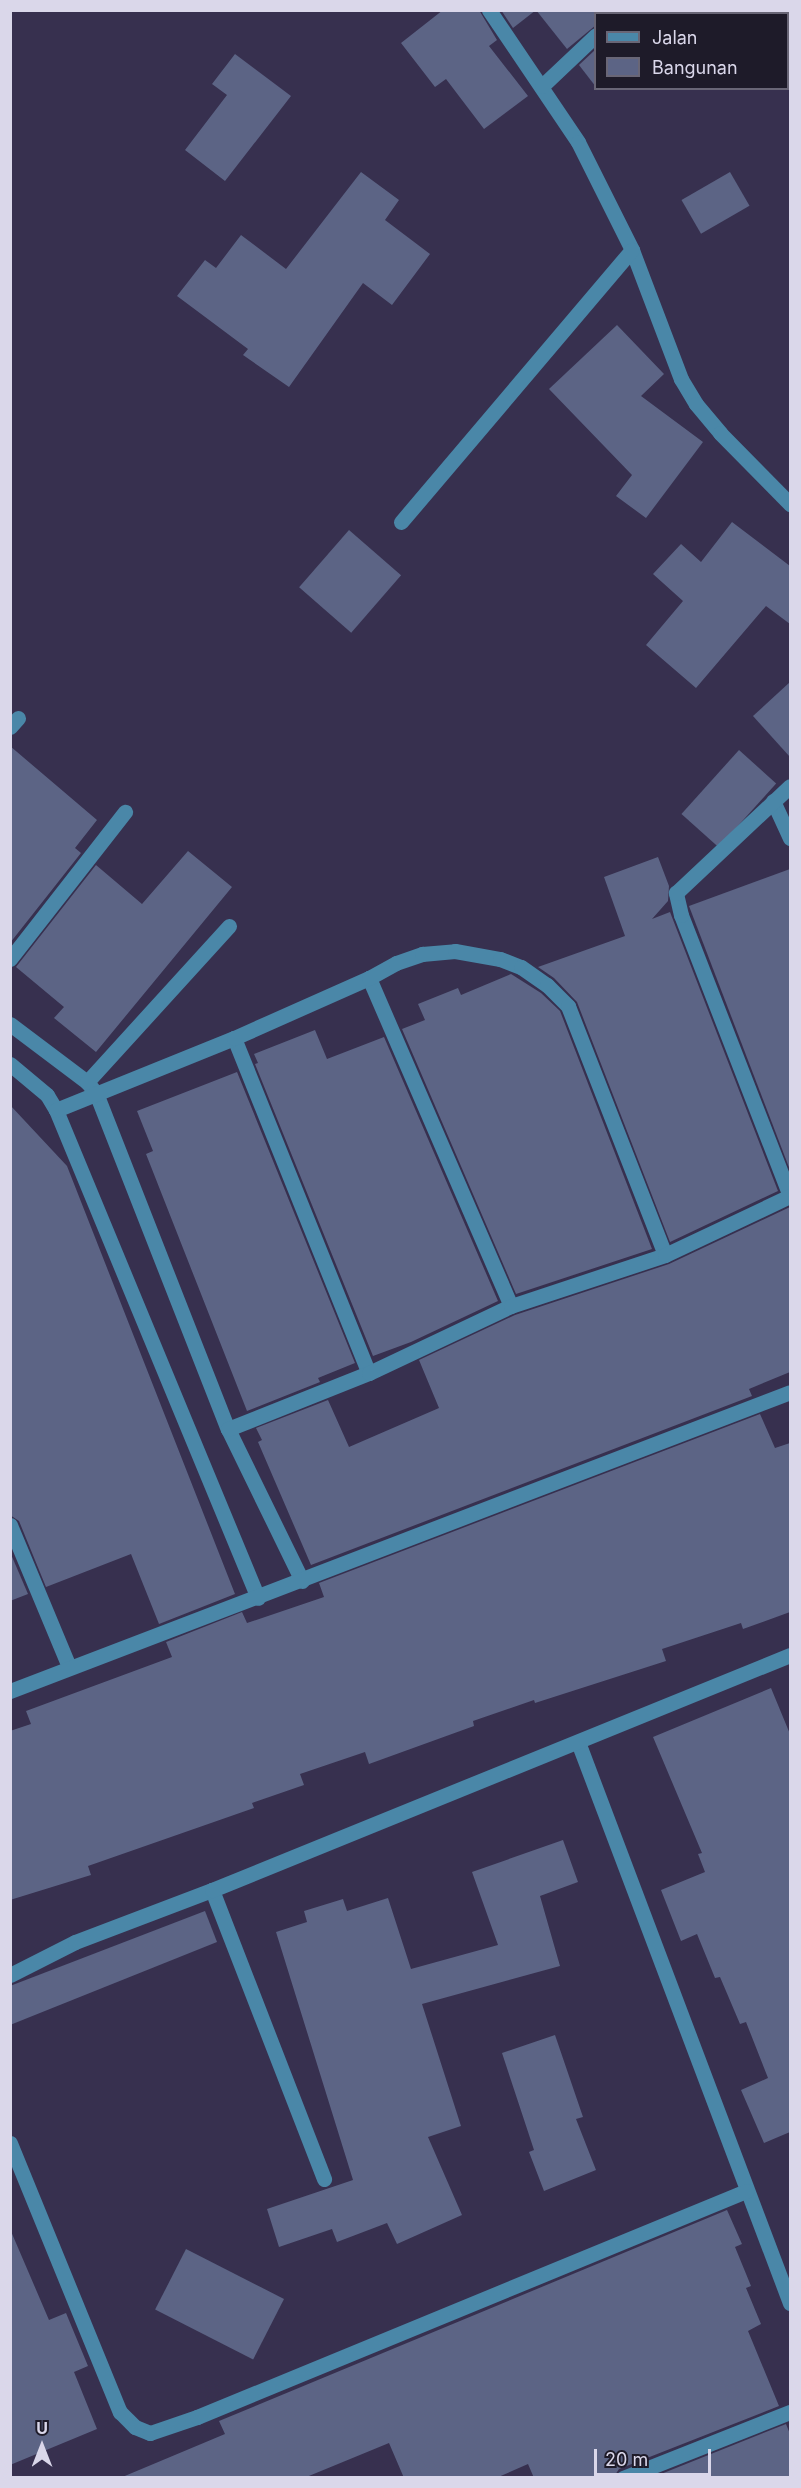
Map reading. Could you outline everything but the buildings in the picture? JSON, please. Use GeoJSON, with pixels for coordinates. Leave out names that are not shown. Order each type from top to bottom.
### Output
{"type":"FeatureCollection","features":[{"type":"Feature","properties":{"kind":"street"},"geometry":{"type":"LineString","coordinates":[[489,10],[578,142],[632,250],[681,379],[696,404],[720,433],[790,504]]}},
{"type":"Feature","properties":{"kind":"street"},"geometry":{"type":"LineString","coordinates":[[542,86],[594,37]]}},
{"type":"Feature","properties":{"kind":"street"},"geometry":{"type":"LineString","coordinates":[[401,522],[632,250]]}},
{"type":"Feature","properties":{"kind":"street"},"geometry":{"type":"LineString","coordinates":[[228,1429],[369,1373],[511,1306],[665,1256],[790,1196],[681,915],[676,893],[790,786]]}},
{"type":"Feature","properties":{"kind":"street"},"geometry":{"type":"LineString","coordinates":[[773,801],[790,838]]}},
{"type":"Feature","properties":{"kind":"street"},"geometry":{"type":"LineString","coordinates":[[10,959],[125,812]]}},
{"type":"Feature","properties":{"kind":"street"},"geometry":{"type":"LineString","coordinates":[[92,1087],[229,927]]}},
{"type":"Feature","properties":{"kind":"street"},"geometry":{"type":"LineString","coordinates":[[56,1110],[92,1087],[234,1038],[413,957],[455,951],[500,959],[521,967],[547,985],[568,1006],[665,1256]]}},
{"type":"Feature","properties":{"kind":"street"},"geometry":{"type":"LineString","coordinates":[[369,978],[511,1306]]}},
{"type":"Feature","properties":{"kind":"street"},"geometry":{"type":"LineString","coordinates":[[10,1024],[92,1087],[228,1429],[302,1581]]}},
{"type":"Feature","properties":{"kind":"street"},"geometry":{"type":"LineString","coordinates":[[234,1038],[369,1373]]}},
{"type":"Feature","properties":{"kind":"street"},"geometry":{"type":"LineString","coordinates":[[10,1064],[47,1095],[56,1110],[258,1598]]}},
{"type":"Feature","properties":{"kind":"street"},"geometry":{"type":"LineString","coordinates":[[10,1691],[258,1598],[790,1392]]}},
{"type":"Feature","properties":{"kind":"street"},"geometry":{"type":"LineString","coordinates":[[10,1525],[69,1667]]}},
{"type":"Feature","properties":{"kind":"street"},"geometry":{"type":"LineString","coordinates":[[10,1975],[75,1942],[212,1890],[790,1655]]}},
{"type":"Feature","properties":{"kind":"street"},"geometry":{"type":"LineString","coordinates":[[578,1742],[790,2303]]}},
{"type":"Feature","properties":{"kind":"street"},"geometry":{"type":"LineString","coordinates":[[212,1890],[324,2179]]}},
{"type":"Feature","properties":{"kind":"street"},"geometry":{"type":"LineString","coordinates":[[10,2144],[120,2412],[135,2427],[150,2433],[197,2417],[746,2190]]}},
{"type":"Feature","properties":{"kind":"street"},"geometry":{"type":"LineString","coordinates":[[623,2478],[790,2412]]}}]}
